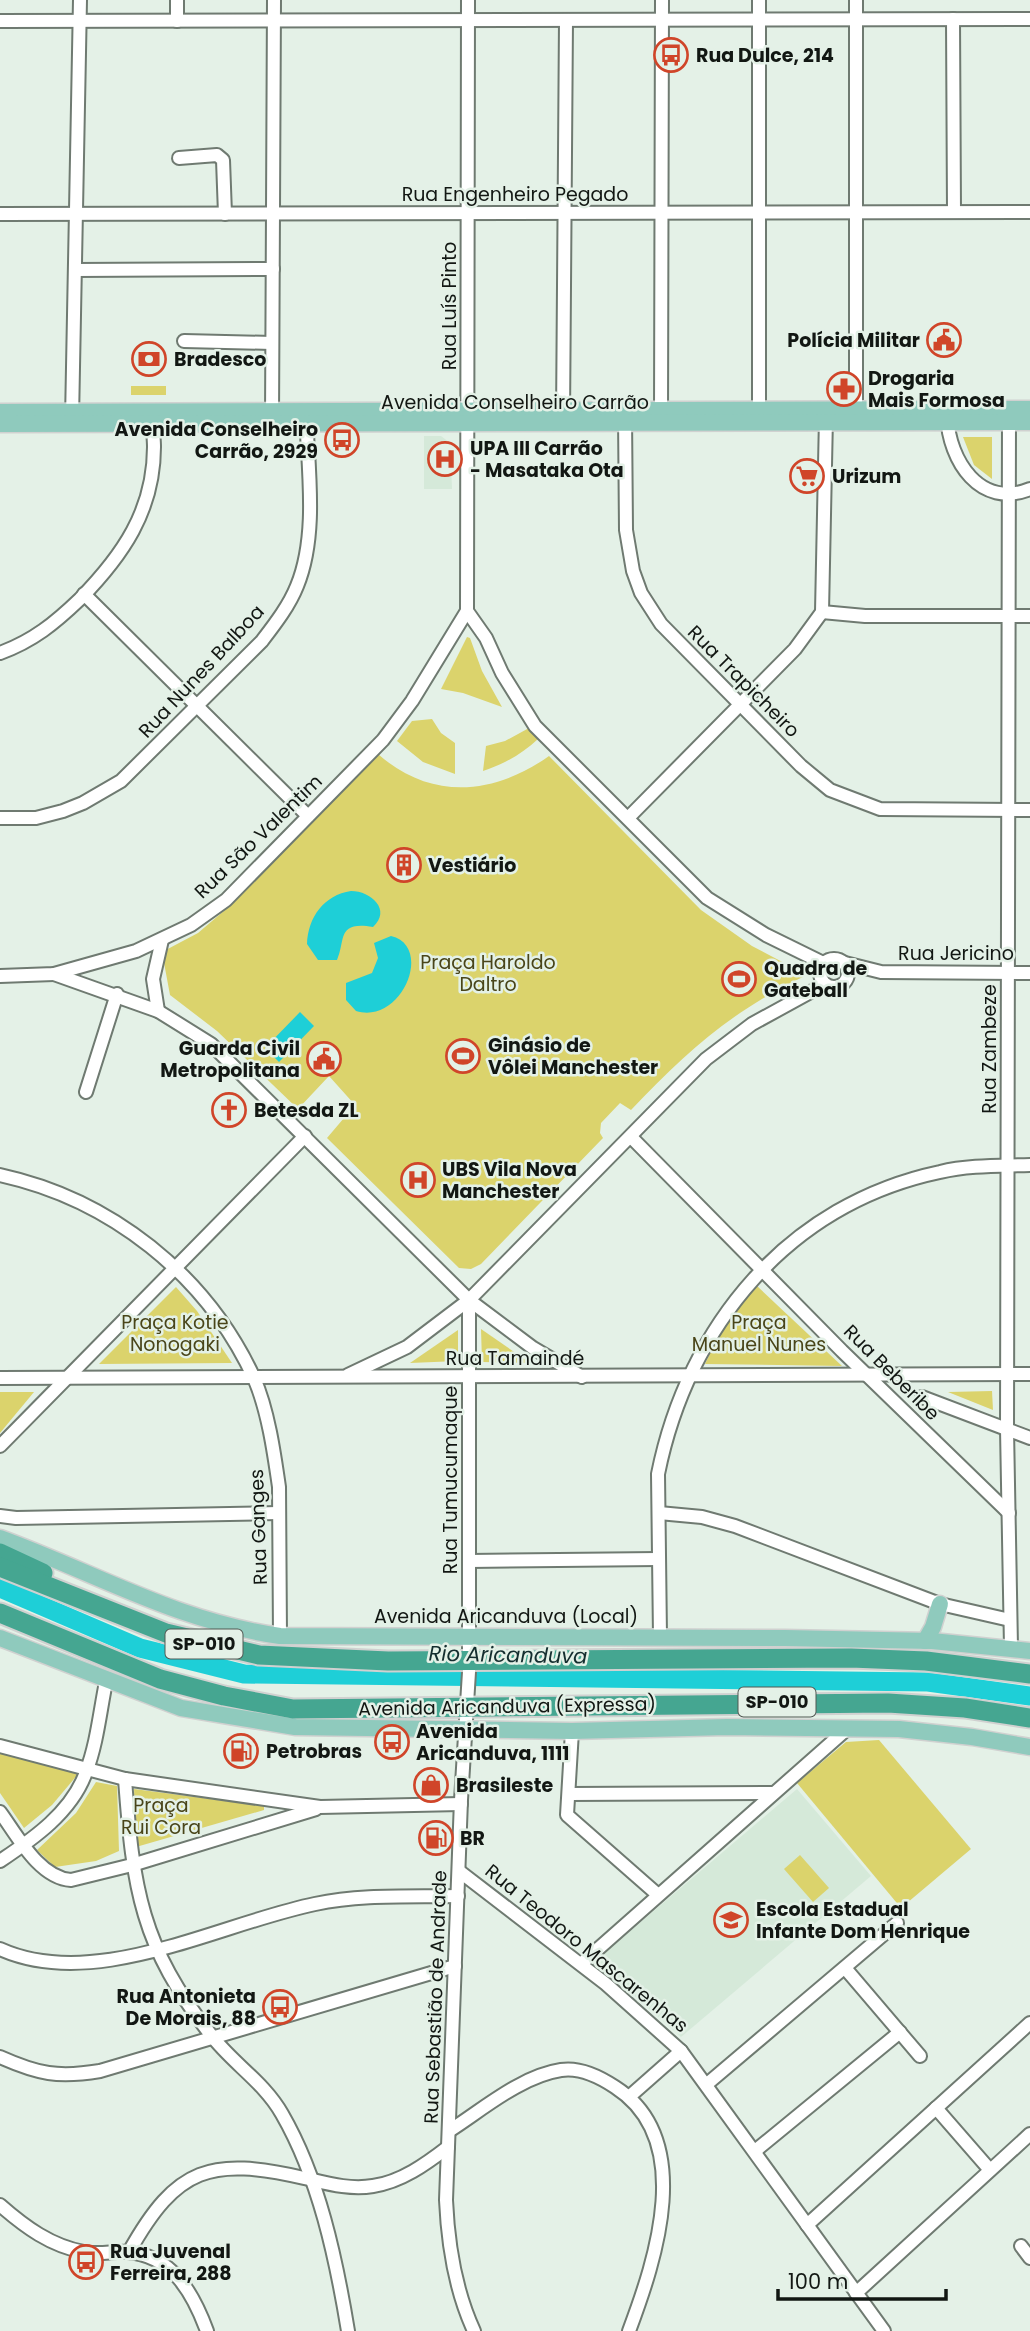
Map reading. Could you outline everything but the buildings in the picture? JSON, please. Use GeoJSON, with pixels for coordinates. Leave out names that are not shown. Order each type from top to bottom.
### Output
{"type":"FeatureCollection","features":[{"type":"Feature","properties":{"kind":"highway"},"geometry":{"type":"LineString","coordinates":[[0,1553],[147,1626]]}},
{"type":"Feature","properties":{"kind":"highway","name":"SP-010"},"geometry":{"type":"LineString","coordinates":[[0,1567],[147,1626],[199,1643],[259,1655],[309,1660],[469,1666],[851,1658],[1004,1668],[1030,1674]]}},
{"type":"Feature","properties":{"kind":"highway","name":"Avenida Aricanduva (Expressa)"},"geometry":{"type":"LineString","coordinates":[[0,1613],[160,1679],[224,1696],[293,1709],[468,1703],[888,1703],[965,1708],[1030,1718]]}},
{"type":"Feature","properties":{"kind":"highway"},"geometry":{"type":"LineString","coordinates":[[0,1621],[38,1630]]}},
{"type":"Feature","properties":{"kind":"highway"},"geometry":{"type":"LineString","coordinates":[[1004,1668],[1030,1668]]}},
{"type":"Feature","properties":{"kind":"highway"},"geometry":{"type":"LineString","coordinates":[[888,1703],[1030,1731]]}},
{"type":"Feature","properties":{"kind":"main road","name":"Avenida Conselheiro Carrão"},"geometry":{"type":"LineString","coordinates":[[1009,416],[1030,409]]}},
{"type":"Feature","properties":{"kind":"main road","name":"Avenida Conselheiro Carrão"},"geometry":{"type":"LineString","coordinates":[[0,412],[72,418]]}},
{"type":"Feature","properties":{"kind":"main road","name":"Avenida Conselheiro Carrão"},"geometry":{"type":"LineString","coordinates":[[0,424],[72,418],[563,416],[1009,416],[1030,422]]}},
{"type":"Feature","properties":{"kind":"main road","name":"Avenida Aricanduva (Local)"},"geometry":{"type":"LineString","coordinates":[[0,1538],[162,1607],[228,1627],[280,1636],[660,1636],[925,1641],[1011,1647],[1030,1651]]}},
{"type":"Feature","properties":{"kind":"main road"},"geometry":{"type":"LineString","coordinates":[[925,1641],[933,1628],[940,1604]]}},
{"type":"Feature","properties":{"kind":"main road"},"geometry":{"type":"LineString","coordinates":[[0,1638],[106,1682],[181,1708],[236,1720],[295,1727],[572,1731],[848,1728],[972,1737],[1030,1747]]}},
{"type":"Feature","properties":{"kind":"street"},"geometry":{"type":"LineString","coordinates":[[72,418],[80,0]]}},
{"type":"Feature","properties":{"kind":"street"},"geometry":{"type":"LineString","coordinates":[[177,0],[177,21]]}},
{"type":"Feature","properties":{"kind":"street"},"geometry":{"type":"LineString","coordinates":[[272,417],[274,0]]}},
{"type":"Feature","properties":{"kind":"street","name":"Rua Luís Pinto"},"geometry":{"type":"LineString","coordinates":[[467,611],[468,0]]}},
{"type":"Feature","properties":{"kind":"street"},"geometry":{"type":"LineString","coordinates":[[661,416],[662,0]]}},
{"type":"Feature","properties":{"kind":"street"},"geometry":{"type":"LineString","coordinates":[[759,0],[760,416]]}},
{"type":"Feature","properties":{"kind":"street"},"geometry":{"type":"LineString","coordinates":[[856,0],[856,416]]}},
{"type":"Feature","properties":{"kind":"street"},"geometry":{"type":"LineString","coordinates":[[953,19],[954,212]]}},
{"type":"Feature","properties":{"kind":"street"},"geometry":{"type":"LineString","coordinates":[[0,21],[1030,19]]}},
{"type":"Feature","properties":{"kind":"street"},"geometry":{"type":"LineString","coordinates":[[563,416],[566,20]]}},
{"type":"Feature","properties":{"kind":"street"},"geometry":{"type":"LineString","coordinates":[[179,158],[217,155],[223,160],[225,214]]}},
{"type":"Feature","properties":{"kind":"street","name":"Rua Engenheiro Pegado"},"geometry":{"type":"LineString","coordinates":[[0,214],[1030,212]]}},
{"type":"Feature","properties":{"kind":"street"},"geometry":{"type":"LineString","coordinates":[[75,270],[273,269]]}},
{"type":"Feature","properties":{"kind":"street"},"geometry":{"type":"LineString","coordinates":[[184,341],[272,343]]}},
{"type":"Feature","properties":{"kind":"street","name":"Rua Trapicheiro"},"geometry":{"type":"LineString","coordinates":[[625,416],[626,530],[631,562],[641,593],[661,624],[738,704],[830,790],[854,801],[880,809],[909,811],[1030,810]]}},
{"type":"Feature","properties":{"kind":"street"},"geometry":{"type":"LineString","coordinates":[[628,818],[795,649],[822,612],[826,416]]}},
{"type":"Feature","properties":{"kind":"street"},"geometry":{"type":"LineString","coordinates":[[947,416],[960,464],[972,480],[990,492],[1008,493],[1030,489]]}},
{"type":"Feature","properties":{"kind":"street","name":"Rua Zambeze"},"geometry":{"type":"LineString","coordinates":[[1009,416],[1007,1429],[1011,1647]]}},
{"type":"Feature","properties":{"kind":"street"},"geometry":{"type":"LineString","coordinates":[[0,653],[46,631],[123,551],[140,514],[151,474],[153,417]]}},
{"type":"Feature","properties":{"kind":"street","name":"Rua Nunes Balboa"},"geometry":{"type":"LineString","coordinates":[[0,818],[36,818],[63,811],[103,793],[137,766],[262,640],[296,587],[308,538],[306,417]]}},
{"type":"Feature","properties":{"kind":"street"},"geometry":{"type":"LineString","coordinates":[[84,594],[308,816]]}},
{"type":"Feature","properties":{"kind":"street"},"geometry":{"type":"LineString","coordinates":[[467,611],[486,638],[502,673],[535,726],[707,898],[766,935],[823,963]]}},
{"type":"Feature","properties":{"kind":"street","name":"Rua São Valentim"},"geometry":{"type":"LineString","coordinates":[[0,976],[54,974],[94,964],[162,940],[191,925],[226,900],[383,740],[412,701],[467,611]]}},
{"type":"Feature","properties":{"kind":"street"},"geometry":{"type":"LineString","coordinates":[[822,612],[865,616],[1030,615]]}},
{"type":"Feature","properties":{"kind":"street"},"geometry":{"type":"LineString","coordinates":[[158,1011],[153,979],[162,940]]}},
{"type":"Feature","properties":{"kind":"street"},"geometry":{"type":"LineString","coordinates":[[343,1378],[407,1347],[469,1300],[706,1059],[734,1036],[825,984],[838,987],[846,981],[849,972],[845,963],[832,958],[823,963],[820,971],[825,984]]}},
{"type":"Feature","properties":{"kind":"street","name":"Rua Jericino"},"geometry":{"type":"LineString","coordinates":[[845,963],[881,972],[1030,973]]}},
{"type":"Feature","properties":{"kind":"street"},"geometry":{"type":"LineString","coordinates":[[94,964],[100,989]]}},
{"type":"Feature","properties":{"kind":"street","name":"Rua Jericino"},"geometry":{"type":"LineString","coordinates":[[846,981],[881,972]]}},
{"type":"Feature","properties":{"kind":"street"},"geometry":{"type":"LineString","coordinates":[[54,974],[117,994],[158,1011],[211,1044],[469,1300],[533,1348],[582,1377]]}},
{"type":"Feature","properties":{"kind":"street"},"geometry":{"type":"LineString","coordinates":[[86,1093],[117,994]]}},
{"type":"Feature","properties":{"kind":"street"},"geometry":{"type":"LineString","coordinates":[[0,1446],[177,1270],[304,1136]]}},
{"type":"Feature","properties":{"kind":"street","name":"Rua Beberibe"},"geometry":{"type":"LineString","coordinates":[[631,1137],[865,1373],[1009,1513]]}},
{"type":"Feature","properties":{"kind":"street"},"geometry":{"type":"LineString","coordinates":[[660,1636],[658,1474],[662,1455],[691,1376],[722,1318],[762,1269],[812,1225],[874,1192],[941,1171],[1030,1165]]}},
{"type":"Feature","properties":{"kind":"street","name":"Rua Ganges"},"geometry":{"type":"LineString","coordinates":[[0,1175],[39,1184],[108,1217],[143,1239],[177,1270],[221,1324],[254,1378],[275,1462],[279,1513],[280,1636]]}},
{"type":"Feature","properties":{"kind":"street","name":"Rua Tumucumaque"},"geometry":{"type":"LineString","coordinates":[[469,1300],[469,1666]]}},
{"type":"Feature","properties":{"kind":"street","name":"Rua Tamaindé"},"geometry":{"type":"LineString","coordinates":[[0,1378],[1030,1374]]}},
{"type":"Feature","properties":{"kind":"street"},"geometry":{"type":"LineString","coordinates":[[922,1397],[1030,1438]]}},
{"type":"Feature","properties":{"kind":"street"},"geometry":{"type":"LineString","coordinates":[[0,1516],[16,1518],[279,1513]]}},
{"type":"Feature","properties":{"kind":"street"},"geometry":{"type":"LineString","coordinates":[[659,1513],[702,1517],[767,1536],[940,1604],[1010,1620]]}},
{"type":"Feature","properties":{"kind":"street"},"geometry":{"type":"LineString","coordinates":[[469,1562],[659,1559]]}},
{"type":"Feature","properties":{"kind":"street","name":"Rua Sebastião de Andrade"},"geometry":{"type":"LineString","coordinates":[[469,1666],[449,2053],[448,2232],[458,2288],[474,2331]]}},
{"type":"Feature","properties":{"kind":"street"},"geometry":{"type":"LineString","coordinates":[[0,1861],[24,1845],[54,1819],[74,1796],[87,1771],[106,1682]]}},
{"type":"Feature","properties":{"kind":"street"},"geometry":{"type":"LineString","coordinates":[[581,1964],[657,1894],[848,1728]]}},
{"type":"Feature","properties":{"kind":"street"},"geometry":{"type":"LineString","coordinates":[[572,1731],[567,1815],[657,1894]]}},
{"type":"Feature","properties":{"kind":"street"},"geometry":{"type":"LineString","coordinates":[[0,1746],[125,1779],[320,1807],[461,1804]]}},
{"type":"Feature","properties":{"kind":"street"},"geometry":{"type":"LineString","coordinates":[[125,1779],[132,1865],[139,1900],[156,1948],[171,1978],[213,2038],[275,2103],[310,2180],[326,2228],[348,2331]]}},
{"type":"Feature","properties":{"kind":"street"},"geometry":{"type":"LineString","coordinates":[[569,1794],[773,1793]]}},
{"type":"Feature","properties":{"kind":"street"},"geometry":{"type":"LineString","coordinates":[[0,1812],[46,1870],[61,1879],[85,1877],[132,1865],[320,1807]]}},
{"type":"Feature","properties":{"kind":"street","name":"Rua Teodoro Mascarenhas"},"geometry":{"type":"LineString","coordinates":[[459,1871],[581,1964],[681,2050],[884,2331]]}},
{"type":"Feature","properties":{"kind":"street"},"geometry":{"type":"LineString","coordinates":[[0,1949],[22,1959],[65,1965],[92,1963],[314,1904],[361,1897],[458,1896]]}},
{"type":"Feature","properties":{"kind":"street"},"geometry":{"type":"LineString","coordinates":[[707,2084],[897,1923]]}},
{"type":"Feature","properties":{"kind":"street"},"geometry":{"type":"LineString","coordinates":[[0,2057],[36,2073],[75,2075],[100,2071],[455,1966]]}},
{"type":"Feature","properties":{"kind":"street"},"geometry":{"type":"LineString","coordinates":[[845,1968],[920,2056]]}},
{"type":"Feature","properties":{"kind":"street"},"geometry":{"type":"LineString","coordinates":[[807,2225],[1030,2023]]}},
{"type":"Feature","properties":{"kind":"street"},"geometry":{"type":"LineString","coordinates":[[755,2151],[900,2032]]}},
{"type":"Feature","properties":{"kind":"street"},"geometry":{"type":"LineString","coordinates":[[630,2096],[681,2050]]}},
{"type":"Feature","properties":{"kind":"street"},"geometry":{"type":"LineString","coordinates":[[449,2131],[537,2077],[561,2070],[592,2074],[630,2096],[644,2113],[657,2140],[663,2177],[654,2251],[629,2331]]}},
{"type":"Feature","properties":{"kind":"street"},"geometry":{"type":"LineString","coordinates":[[936,2108],[990,2170]]}},
{"type":"Feature","properties":{"kind":"street"},"geometry":{"type":"LineString","coordinates":[[856,2293],[1030,2134]]}},
{"type":"Feature","properties":{"kind":"street"},"geometry":{"type":"LineString","coordinates":[[129,2252],[162,2202],[197,2174],[242,2166],[336,2186],[372,2187],[424,2166],[448,2147]]}},
{"type":"Feature","properties":{"kind":"street"},"geometry":{"type":"LineString","coordinates":[[0,2206],[5,2215],[65,2248],[99,2254],[129,2252],[164,2264],[181,2279],[191,2293],[206,2331]]}},
{"type":"Feature","properties":{"kind":"street"},"geometry":{"type":"LineString","coordinates":[[1021,2246],[1030,2258]]}},
{"type":"Feature","properties":{"kind":"shaded area","name":"UPA III Carrão - Masataka Ota"},"geometry":{"type":"Polygon","coordinates":[[[424,436],[441,436],[450,443],[452,489],[424,489],[424,436]]]}},
{"type":"Feature","properties":{"kind":"shaded area","name":"Escola Estadual Infante Dom Henrique"},"geometry":{"type":"Polygon","coordinates":[[[797,1789],[871,1876],[681,2037],[595,1961],[797,1789]]]}},
{"type":"Feature","properties":{"kind":"green space"},"geometry":{"type":"Polygon","coordinates":[[[131,386],[166,386],[166,395],[131,395],[131,386]]]}},
{"type":"Feature","properties":{"kind":"green space"},"geometry":{"type":"Polygon","coordinates":[[[963,437],[992,437],[992,479],[974,465],[963,437]]]}},
{"type":"Feature","properties":{"kind":"green space"},"geometry":{"type":"Polygon","coordinates":[[[467,637],[470,638],[482,671],[502,707],[463,693],[441,689],[467,637]]]}},
{"type":"Feature","properties":{"kind":"green space"},"geometry":{"type":"Polygon","coordinates":[[[432,719],[441,733],[455,743],[455,774],[423,762],[397,741],[412,721],[432,719]]]}},
{"type":"Feature","properties":{"kind":"green space"},"geometry":{"type":"Polygon","coordinates":[[[529,728],[538,739],[512,758],[483,771],[486,746],[505,741],[529,728]]]}},
{"type":"Feature","properties":{"kind":"green space","name":"Praça Haroldo Daltro"},"geometry":{"type":"Polygon","coordinates":[[[378,754],[419,780],[441,786],[463,787],[507,779],[549,756],[701,910],[752,946],[807,975],[734,1017],[671,1069],[631,1110],[620,1103],[601,1123],[600,1133],[603,1138],[481,1264],[471,1269],[459,1268],[327,1138],[355,1105],[329,1076],[298,1109],[217,1031],[170,995],[162,952],[198,933],[232,904],[378,754]]]}},
{"type":"Feature","properties":{"kind":"green space","name":"Praça Manuel Nunes"},"geometry":{"type":"Polygon","coordinates":[[[756,1285],[842,1366],[705,1364],[725,1322],[756,1285]]]}},
{"type":"Feature","properties":{"kind":"green space","name":"Praça Kotie Nonogaki"},"geometry":{"type":"Polygon","coordinates":[[[176,1287],[197,1311],[232,1363],[99,1364],[176,1287]]]}},
{"type":"Feature","properties":{"kind":"green space"},"geometry":{"type":"Polygon","coordinates":[[[481,1329],[530,1363],[482,1362],[481,1329]]]}},
{"type":"Feature","properties":{"kind":"green space"},"geometry":{"type":"Polygon","coordinates":[[[458,1330],[458,1361],[410,1363],[458,1330]]]}},
{"type":"Feature","properties":{"kind":"green space"},"geometry":{"type":"Polygon","coordinates":[[[992,1391],[993,1410],[948,1392],[992,1391]]]}},
{"type":"Feature","properties":{"kind":"green space"},"geometry":{"type":"Polygon","coordinates":[[[0,1392],[34,1392],[0,1433],[0,1392]]]}},
{"type":"Feature","properties":{"kind":"green space"},"geometry":{"type":"Polygon","coordinates":[[[879,1740],[971,1849],[901,1908],[797,1783],[846,1742],[879,1740]]]}},
{"type":"Feature","properties":{"kind":"green space"},"geometry":{"type":"Polygon","coordinates":[[[0,1749],[79,1773],[52,1805],[24,1828],[0,1793],[0,1749]]]}},
{"type":"Feature","properties":{"kind":"green space"},"geometry":{"type":"Polygon","coordinates":[[[96,1782],[117,1786],[119,1851],[96,1861],[55,1867],[37,1850],[76,1813],[96,1782]]]}},
{"type":"Feature","properties":{"kind":"green space","name":"Praça Rui Cora"},"geometry":{"type":"Polygon","coordinates":[[[134,1789],[264,1806],[264,1810],[136,1847],[134,1789]]]}},
{"type":"Feature","properties":{"kind":"green space"},"geometry":{"type":"Polygon","coordinates":[[[800,1855],[829,1888],[813,1902],[784,1869],[800,1855]]]}},
{"type":"Feature","properties":{"kind":"water"},"geometry":{"type":"Polygon","coordinates":[[[351,891],[366,894],[377,903],[380,908],[378,921],[373,927],[361,926],[348,930],[344,934],[337,960],[318,960],[307,944],[314,916],[325,902],[351,891]]]}},
{"type":"Feature","properties":{"kind":"water"},"geometry":{"type":"Polygon","coordinates":[[[391,936],[404,943],[410,954],[411,968],[407,982],[399,996],[387,1007],[372,1012],[356,1011],[346,1000],[346,983],[372,973],[378,958],[374,943],[391,936]]]}},
{"type":"Feature","properties":{"kind":"water"},"geometry":{"type":"Polygon","coordinates":[[[300,1012],[314,1026],[279,1062],[265,1048],[300,1012]]]}},
{"type":"Feature","properties":{"kind":"waterway","name":"Rio Aricanduva"},"geometry":{"type":"LineString","coordinates":[[0,1588],[140,1648],[244,1674],[928,1682],[1030,1696]]}},
{"type":"Feature","properties":{"kind":"place","name":"Rua Dulce, 214"},"geometry":{"type":"Point","coordinates":[671,55]}},
{"type":"Feature","properties":{"kind":"place","name":"Polícia Militar"},"geometry":{"type":"Point","coordinates":[944,340]}},
{"type":"Feature","properties":{"kind":"place","name":"Bradesco"},"geometry":{"type":"Point","coordinates":[149,359]}},
{"type":"Feature","properties":{"kind":"place","name":"Drogaria Mais Formosa"},"geometry":{"type":"Point","coordinates":[844,389]}},
{"type":"Feature","properties":{"kind":"place","name":"Avenida Conselheiro Carrão, 2929"},"geometry":{"type":"Point","coordinates":[342,440]}},
{"type":"Feature","properties":{"kind":"place","name":"UPA III Carrão - Masataka Ota"},"geometry":{"type":"Point","coordinates":[445,459]}},
{"type":"Feature","properties":{"kind":"place","name":"Urizum"},"geometry":{"type":"Point","coordinates":[807,476]}},
{"type":"Feature","properties":{"kind":"place","name":"Vestiário"},"geometry":{"type":"Point","coordinates":[404,865]}},
{"type":"Feature","properties":{"kind":"place","name":"Quadra de Gateball"},"geometry":{"type":"Point","coordinates":[739,979]}},
{"type":"Feature","properties":{"kind":"place","name":"Ginásio de Vôlei Manchester"},"geometry":{"type":"Point","coordinates":[463,1056]}},
{"type":"Feature","properties":{"kind":"place","name":"Guarda Civil Metropolitana"},"geometry":{"type":"Point","coordinates":[324,1059]}},
{"type":"Feature","properties":{"kind":"place","name":"Betesda ZL"},"geometry":{"type":"Point","coordinates":[229,1110]}},
{"type":"Feature","properties":{"kind":"place","name":"UBS Vila Nova Manchester"},"geometry":{"type":"Point","coordinates":[418,1180]}},
{"type":"Feature","properties":{"kind":"place","name":"Avenida Aricanduva, 1111"},"geometry":{"type":"Point","coordinates":[392,1742]}},
{"type":"Feature","properties":{"kind":"place","name":"Petrobras"},"geometry":{"type":"Point","coordinates":[241,1751]}},
{"type":"Feature","properties":{"kind":"place","name":"Brasileste"},"geometry":{"type":"Point","coordinates":[431,1785]}},
{"type":"Feature","properties":{"kind":"place","name":"BR"},"geometry":{"type":"Point","coordinates":[436,1838]}},
{"type":"Feature","properties":{"kind":"place","name":"Escola Estadual Infante Dom Henrique"},"geometry":{"type":"Point","coordinates":[731,1920]}},
{"type":"Feature","properties":{"kind":"place","name":"Rua Antonieta De Morais, 88"},"geometry":{"type":"Point","coordinates":[280,2007]}},
{"type":"Feature","properties":{"kind":"place","name":"Rua Juvenal Ferreira, 288"},"geometry":{"type":"Point","coordinates":[86,2262]}}]}
